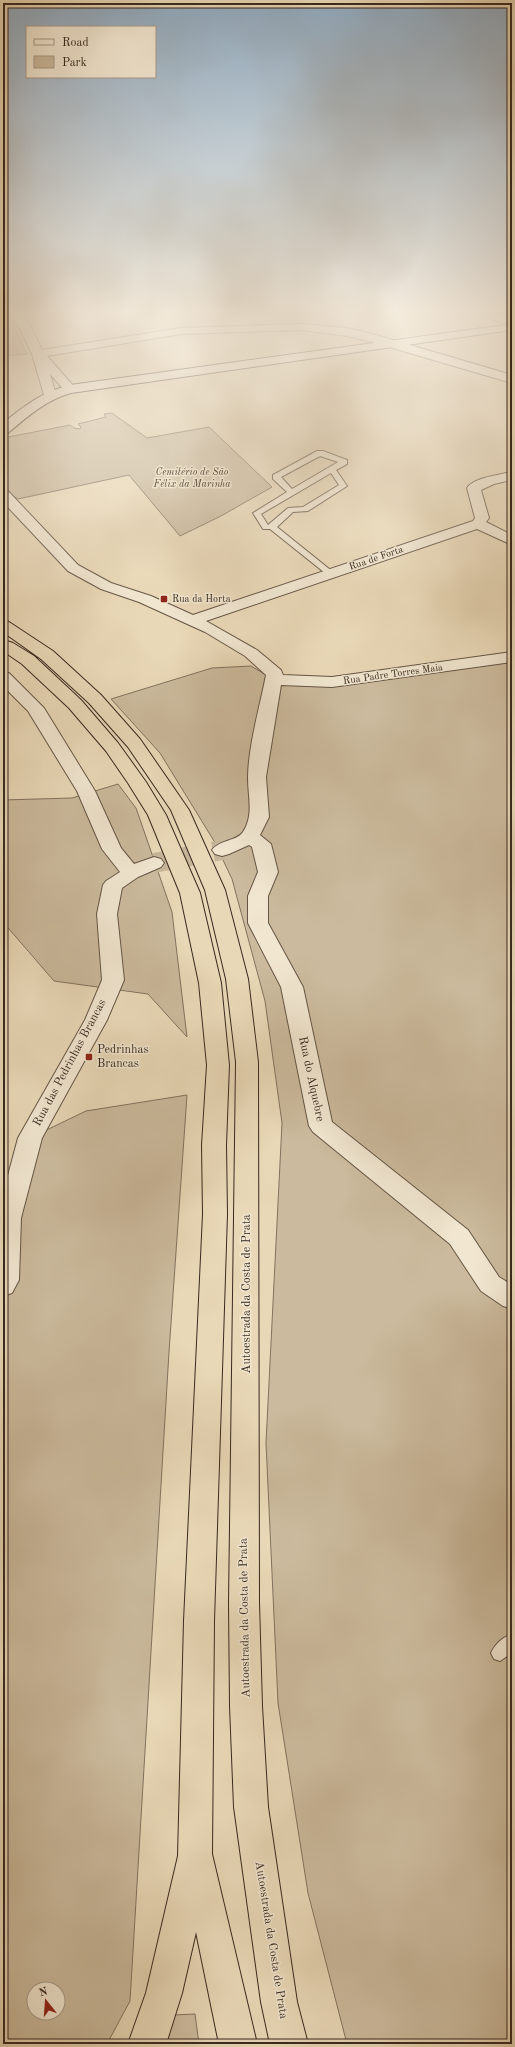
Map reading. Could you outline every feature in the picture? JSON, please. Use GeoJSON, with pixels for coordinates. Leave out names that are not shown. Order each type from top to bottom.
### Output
{"type":"FeatureCollection","features":[{"type":"Feature","properties":{"kind":"highway","name":"Autoestrada da Costa de Prata"},"geometry":{"type":"LineString","coordinates":[[3,625],[47,656],[95,699],[134,743],[180,810],[215,890],[236,979],[247,1062],[244,1603],[251,1807],[279,2002],[288,2044]]}},
{"type":"Feature","properties":{"kind":"highway"},"geometry":{"type":"LineString","coordinates":[[3,643],[28,660],[75,704],[112,747],[137,782],[157,815],[190,893],[210,984],[218,1066],[214,1145],[215,1214],[199,1621],[195,1854],[164,1994],[147,2044]]}},
{"type":"Feature","properties":{"kind":"highway"},"geometry":{"type":"LineString","coordinates":[[195,1854],[232,2011],[238,2044]]}},
{"type":"Feature","properties":{"kind":"street"},"geometry":{"type":"LineString","coordinates":[[3,430],[34,405]]}},
{"type":"Feature","properties":{"kind":"street"},"geometry":{"type":"LineString","coordinates":[[510,474],[474,488],[482,518],[478,524],[512,541]]}},
{"type":"Feature","properties":{"kind":"street"},"geometry":{"type":"LineString","coordinates":[[3,494],[73,568],[106,586],[145,599],[193,620],[252,653],[275,674],[259,757],[257,777],[260,817],[250,837],[222,850]]}},
{"type":"Feature","properties":{"kind":"street","name":"Rua de Forta"},"geometry":{"type":"LineString","coordinates":[[193,620],[478,524]]}},
{"type":"Feature","properties":{"kind":"street","name":"Rua Padre Torres Maia"},"geometry":{"type":"LineString","coordinates":[[274,680],[332,682],[512,657]]}},
{"type":"Feature","properties":{"kind":"street"},"geometry":{"type":"LineString","coordinates":[[3,677],[35,708],[86,791],[112,849],[131,873]]}},
{"type":"Feature","properties":{"kind":"street","name":"Rua do Alquebre"},"geometry":{"type":"LineString","coordinates":[[250,837],[261,844],[268,872],[258,896],[258,923],[292,987],[321,1126],[459,1238],[490,1284],[512,1299]]}},
{"type":"Feature","properties":{"kind":"street","name":"Rua das Pedrinhas Brancas"},"geometry":{"type":"LineString","coordinates":[[3,1286],[6,1280],[9,1197],[30,1138],[96,1020],[114,980],[107,914],[113,885],[131,873],[154,863]]}},
{"type":"Feature","properties":{"kind":"lane"},"geometry":{"type":"LineString","coordinates":[[291,492],[276,477],[320,453],[344,462],[257,513],[266,527],[272,527],[330,574]]}},
{"type":"Feature","properties":{"kind":"lane"},"geometry":{"type":"LineString","coordinates":[[272,527],[291,510],[305,509],[343,486],[332,469]]}},
{"type":"Feature","properties":{"kind":"green space","name":"Cemitério de São Félix da Marinha"},"geometry":{"type":"Polygon","coordinates":[[[112,413],[147,438],[209,427],[272,487],[221,516],[180,536],[129,475],[18,499],[3,489],[3,438],[70,425],[74,428],[80,429],[81,427],[78,424],[106,417],[104,414],[112,413]]]}},
{"type":"Feature","properties":{"kind":"green space"},"geometry":{"type":"Polygon","coordinates":[[[512,662],[512,2044],[347,2044],[308,1893],[278,1703],[266,1443],[282,1123],[265,1001],[232,879],[214,841],[160,753],[111,699],[212,668],[251,666],[268,676],[312,686],[512,662]]]}},
{"type":"Feature","properties":{"kind":"green space"},"geometry":{"type":"Polygon","coordinates":[[[118,784],[136,808],[172,912],[187,1037],[148,994],[54,981],[3,922],[3,800],[72,798],[118,784]]]}},
{"type":"Feature","properties":{"kind":"green space"},"geometry":{"type":"Polygon","coordinates":[[[187,1095],[169,1352],[130,2001],[107,2044],[3,2044],[3,1208],[32,1137],[86,1111],[187,1095]]]}},
{"type":"Feature","properties":{"kind":"green space"},"geometry":{"type":"Polygon","coordinates":[[[195,2014],[199,2044],[163,2044],[173,2015],[195,2014]]]}},
{"type":"Feature","properties":{"kind":"tunnel"},"geometry":{"type":"LineString","coordinates":[[154,863],[222,850]]}},
{"type":"Feature","properties":{"kind":"place","name":"Rua da Horta"},"geometry":{"type":"Point","coordinates":[164,599]}},
{"type":"Feature","properties":{"kind":"place","name":"Pedrinhas Brancas"},"geometry":{"type":"Point","coordinates":[89,1057]}}]}
